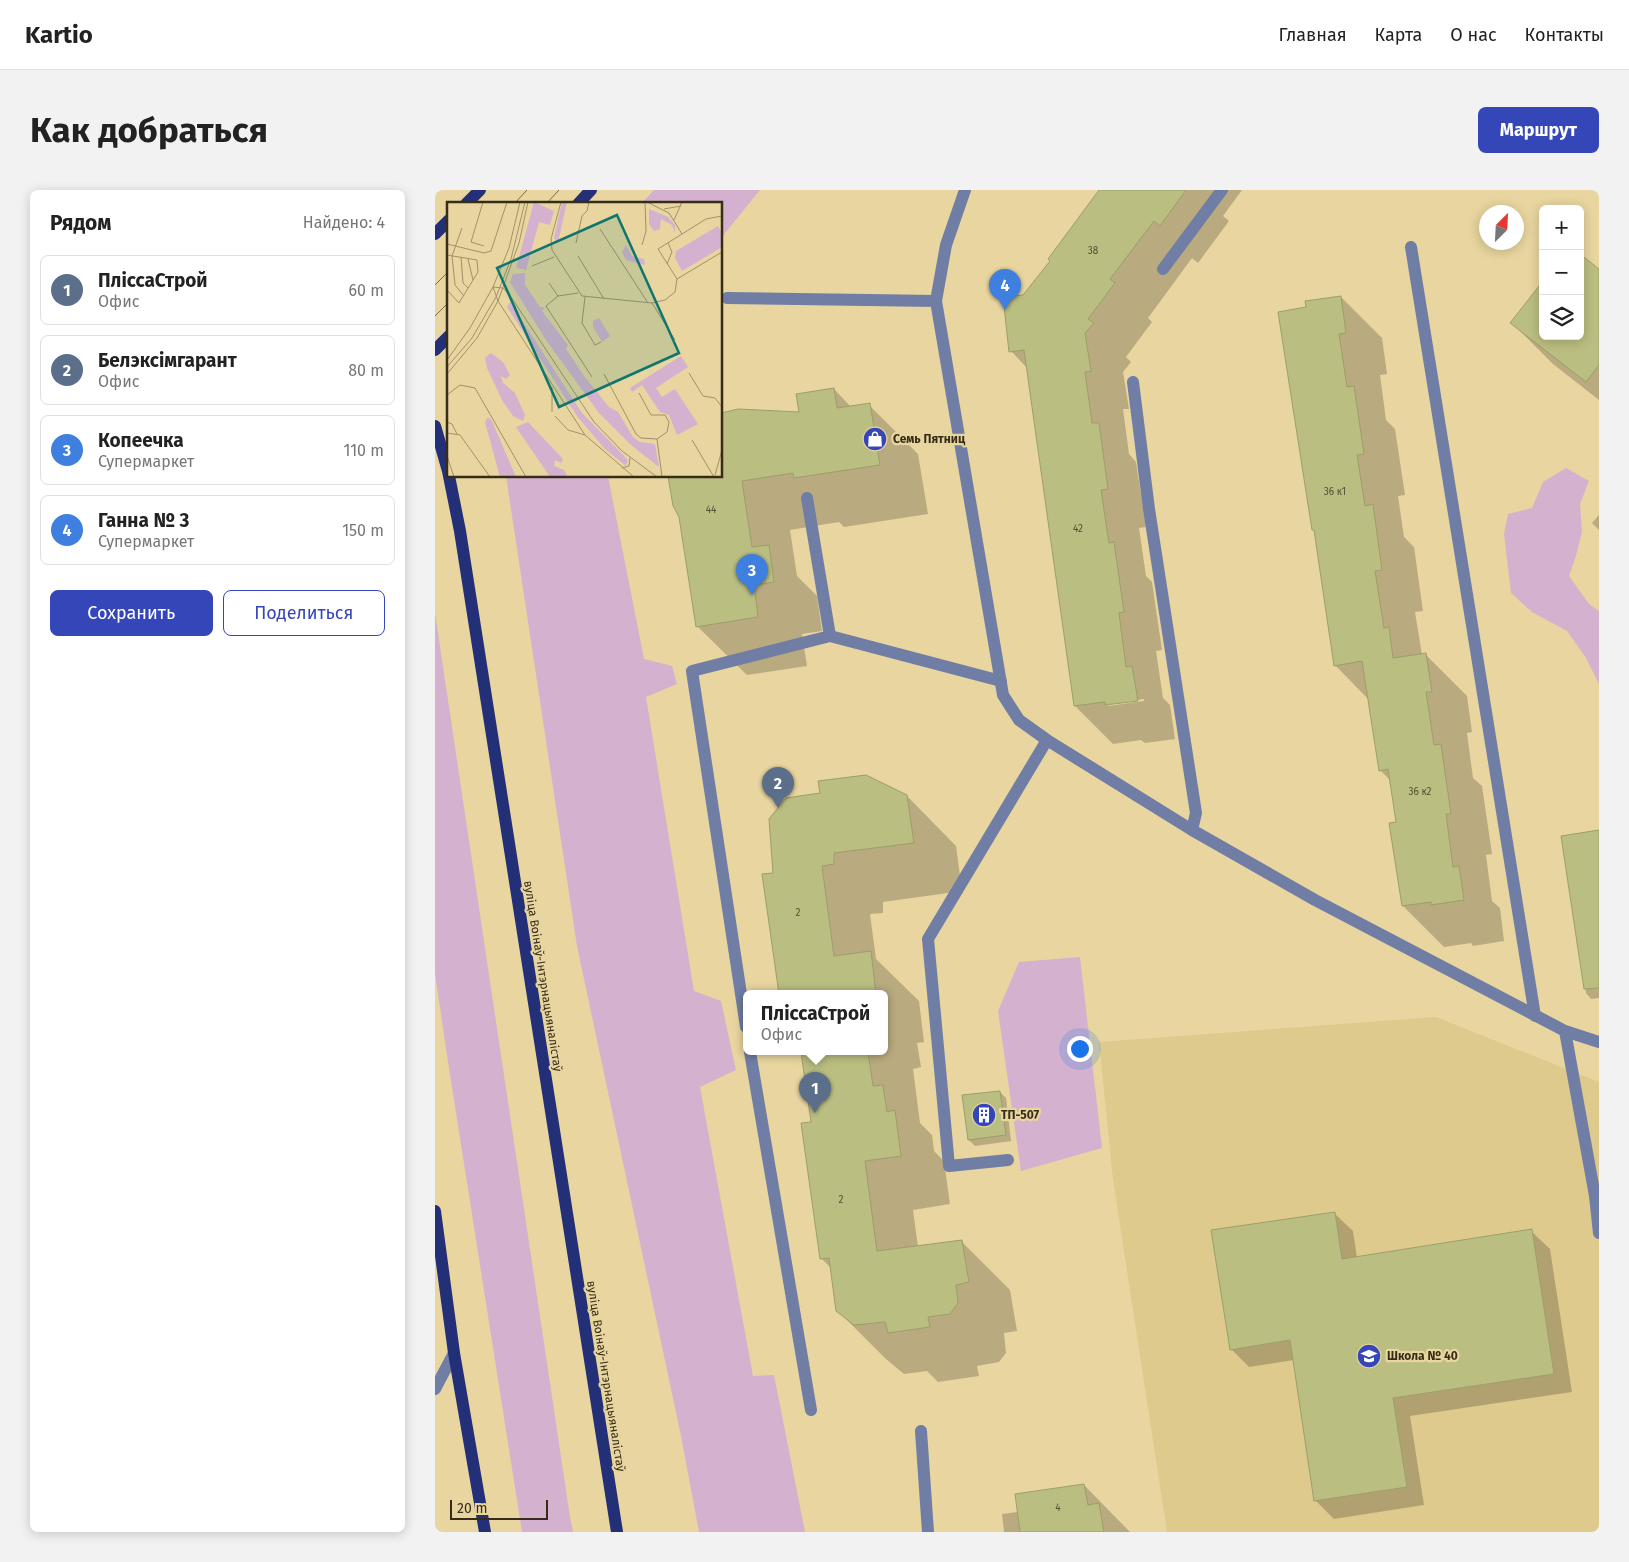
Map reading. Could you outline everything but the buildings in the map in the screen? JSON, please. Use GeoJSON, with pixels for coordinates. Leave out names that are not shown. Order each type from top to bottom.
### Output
{"type":"FeatureCollection","features":[{"type":"Feature","properties":{"kind":"main road"},"geometry":{"type":"LineString","coordinates":[[468,202],[479,190]]}},
{"type":"Feature","properties":{"kind":"main road"},"geometry":{"type":"LineString","coordinates":[[580,202],[591,190]]}},
{"type":"Feature","properties":{"kind":"main road"},"geometry":{"type":"LineString","coordinates":[[435,234],[447,222]]}},
{"type":"Feature","properties":{"kind":"main road"},"geometry":{"type":"LineString","coordinates":[[435,350],[447,338]]}},
{"type":"Feature","properties":{"kind":"main road","name":"вуліца Воінаў-Інтэрнацыяналістаў"},"geometry":{"type":"LineString","coordinates":[[435,426],[447,468]]}},
{"type":"Feature","properties":{"kind":"main road","name":"вуліца Воінаў-Інтэрнацыяналістаў"},"geometry":{"type":"LineString","coordinates":[[449,478],[460,531],[617,1532]]}},
{"type":"Feature","properties":{"kind":"main road"},"geometry":{"type":"LineString","coordinates":[[435,1211],[454,1353],[485,1532]]}},
{"type":"Feature","properties":{"kind":"lane"},"geometry":{"type":"LineString","coordinates":[[965,190],[945,245],[936,301],[1003,695],[1019,720],[1047,740],[1192,830],[1315,900],[1535,1016],[1565,1031],[1599,1042]]}},
{"type":"Feature","properties":{"kind":"lane"},"geometry":{"type":"LineString","coordinates":[[1163,269],[1222,190]]}},
{"type":"Feature","properties":{"kind":"lane"},"geometry":{"type":"LineString","coordinates":[[1411,247],[1535,1016]]}},
{"type":"Feature","properties":{"kind":"lane"},"geometry":{"type":"LineString","coordinates":[[727,298],[936,301]]}},
{"type":"Feature","properties":{"kind":"lane"},"geometry":{"type":"LineString","coordinates":[[1133,382],[1149,509],[1196,813],[1192,830]]}},
{"type":"Feature","properties":{"kind":"lane"},"geometry":{"type":"LineString","coordinates":[[807,498],[830,636]]}},
{"type":"Feature","properties":{"kind":"lane"},"geometry":{"type":"LineString","coordinates":[[743,1007],[692,672],[830,636],[1001,681]]}},
{"type":"Feature","properties":{"kind":"lane"},"geometry":{"type":"LineString","coordinates":[[1008,1160],[949,1166],[928,939],[1047,740]]}},
{"type":"Feature","properties":{"kind":"lane"},"geometry":{"type":"LineString","coordinates":[[1565,1031],[1595,1196],[1599,1233]]}},
{"type":"Feature","properties":{"kind":"lane"},"geometry":{"type":"LineString","coordinates":[[751,1055],[811,1410]]}},
{"type":"Feature","properties":{"kind":"lane"},"geometry":{"type":"LineString","coordinates":[[435,1389],[454,1353]]}},
{"type":"Feature","properties":{"kind":"lane"},"geometry":{"type":"LineString","coordinates":[[921,1431],[928,1532]]}},
{"type":"Feature","properties":{"kind":"shaded area"},"geometry":{"type":"Polygon","coordinates":[[[654,190],[760,190],[723,236],[723,202],[643,202],[654,190]]]}},
{"type":"Feature","properties":{"kind":"shaded area"},"geometry":{"type":"Polygon","coordinates":[[[1566,468],[1589,481],[1580,504],[1582,532],[1569,576],[1589,604],[1599,611],[1599,684],[1586,658],[1567,631],[1532,612],[1511,593],[1504,534],[1508,514],[1532,508],[1543,482],[1566,468]]]}},
{"type":"Feature","properties":{"kind":"shaded area"},"geometry":{"type":"Polygon","coordinates":[[[506,478],[608,478],[644,659],[672,666],[677,684],[646,697],[694,991],[721,1001],[736,1070],[700,1087],[753,1376],[774,1375],[805,1532],[699,1532],[681,1436],[577,946],[506,478]]]}},
{"type":"Feature","properties":{"kind":"shaded area"},"geometry":{"type":"Polygon","coordinates":[[[435,613],[573,1532],[522,1532],[446,1049],[435,973],[435,613]]]}},
{"type":"Feature","properties":{"kind":"shaded area"},"geometry":{"type":"Polygon","coordinates":[[[1080,957],[1102,1148],[1021,1171],[998,1011],[1019,962],[1080,957]]]}},
{"type":"Feature","properties":{"kind":"shaded area","name":"Школа № 40"},"geometry":{"type":"Polygon","coordinates":[[[1436,1017],[1599,1082],[1599,1532],[1167,1532],[1113,1179],[1099,1042],[1436,1017]]]}},
{"type":"Feature","properties":{"kind":"tram line"},"geometry":{"type":"LineString","coordinates":[[516,202],[527,190]]}},
{"type":"Feature","properties":{"kind":"tram line"},"geometry":{"type":"LineString","coordinates":[[548,202],[559,190]]}},
{"type":"Feature","properties":{"kind":"tram line"},"geometry":{"type":"LineString","coordinates":[[435,285],[447,273]]}},
{"type":"Feature","properties":{"kind":"tram line"},"geometry":{"type":"LineString","coordinates":[[435,316],[447,304]]}},
{"type":"Feature","properties":{"kind":"place","name":"Ганна № 3"},"geometry":{"type":"Point","coordinates":[1005,310]}},
{"type":"Feature","properties":{"kind":"place","name":"Семь Пятниц"},"geometry":{"type":"Point","coordinates":[875,439]}},
{"type":"Feature","properties":{"kind":"place","name":"Копеечка"},"geometry":{"type":"Point","coordinates":[752,595]}},
{"type":"Feature","properties":{"kind":"place","name":"Белэксімгарант"},"geometry":{"type":"Point","coordinates":[778,808]}},
{"type":"Feature","properties":{"kind":"place","name":"ПліссаСтрой"},"geometry":{"type":"Point","coordinates":[815,1113]}},
{"type":"Feature","properties":{"kind":"place","name":"ТП-507"},"geometry":{"type":"Point","coordinates":[984,1115]}},
{"type":"Feature","properties":{"kind":"place","name":"Школа № 40"},"geometry":{"type":"Point","coordinates":[1369,1356]}}]}
